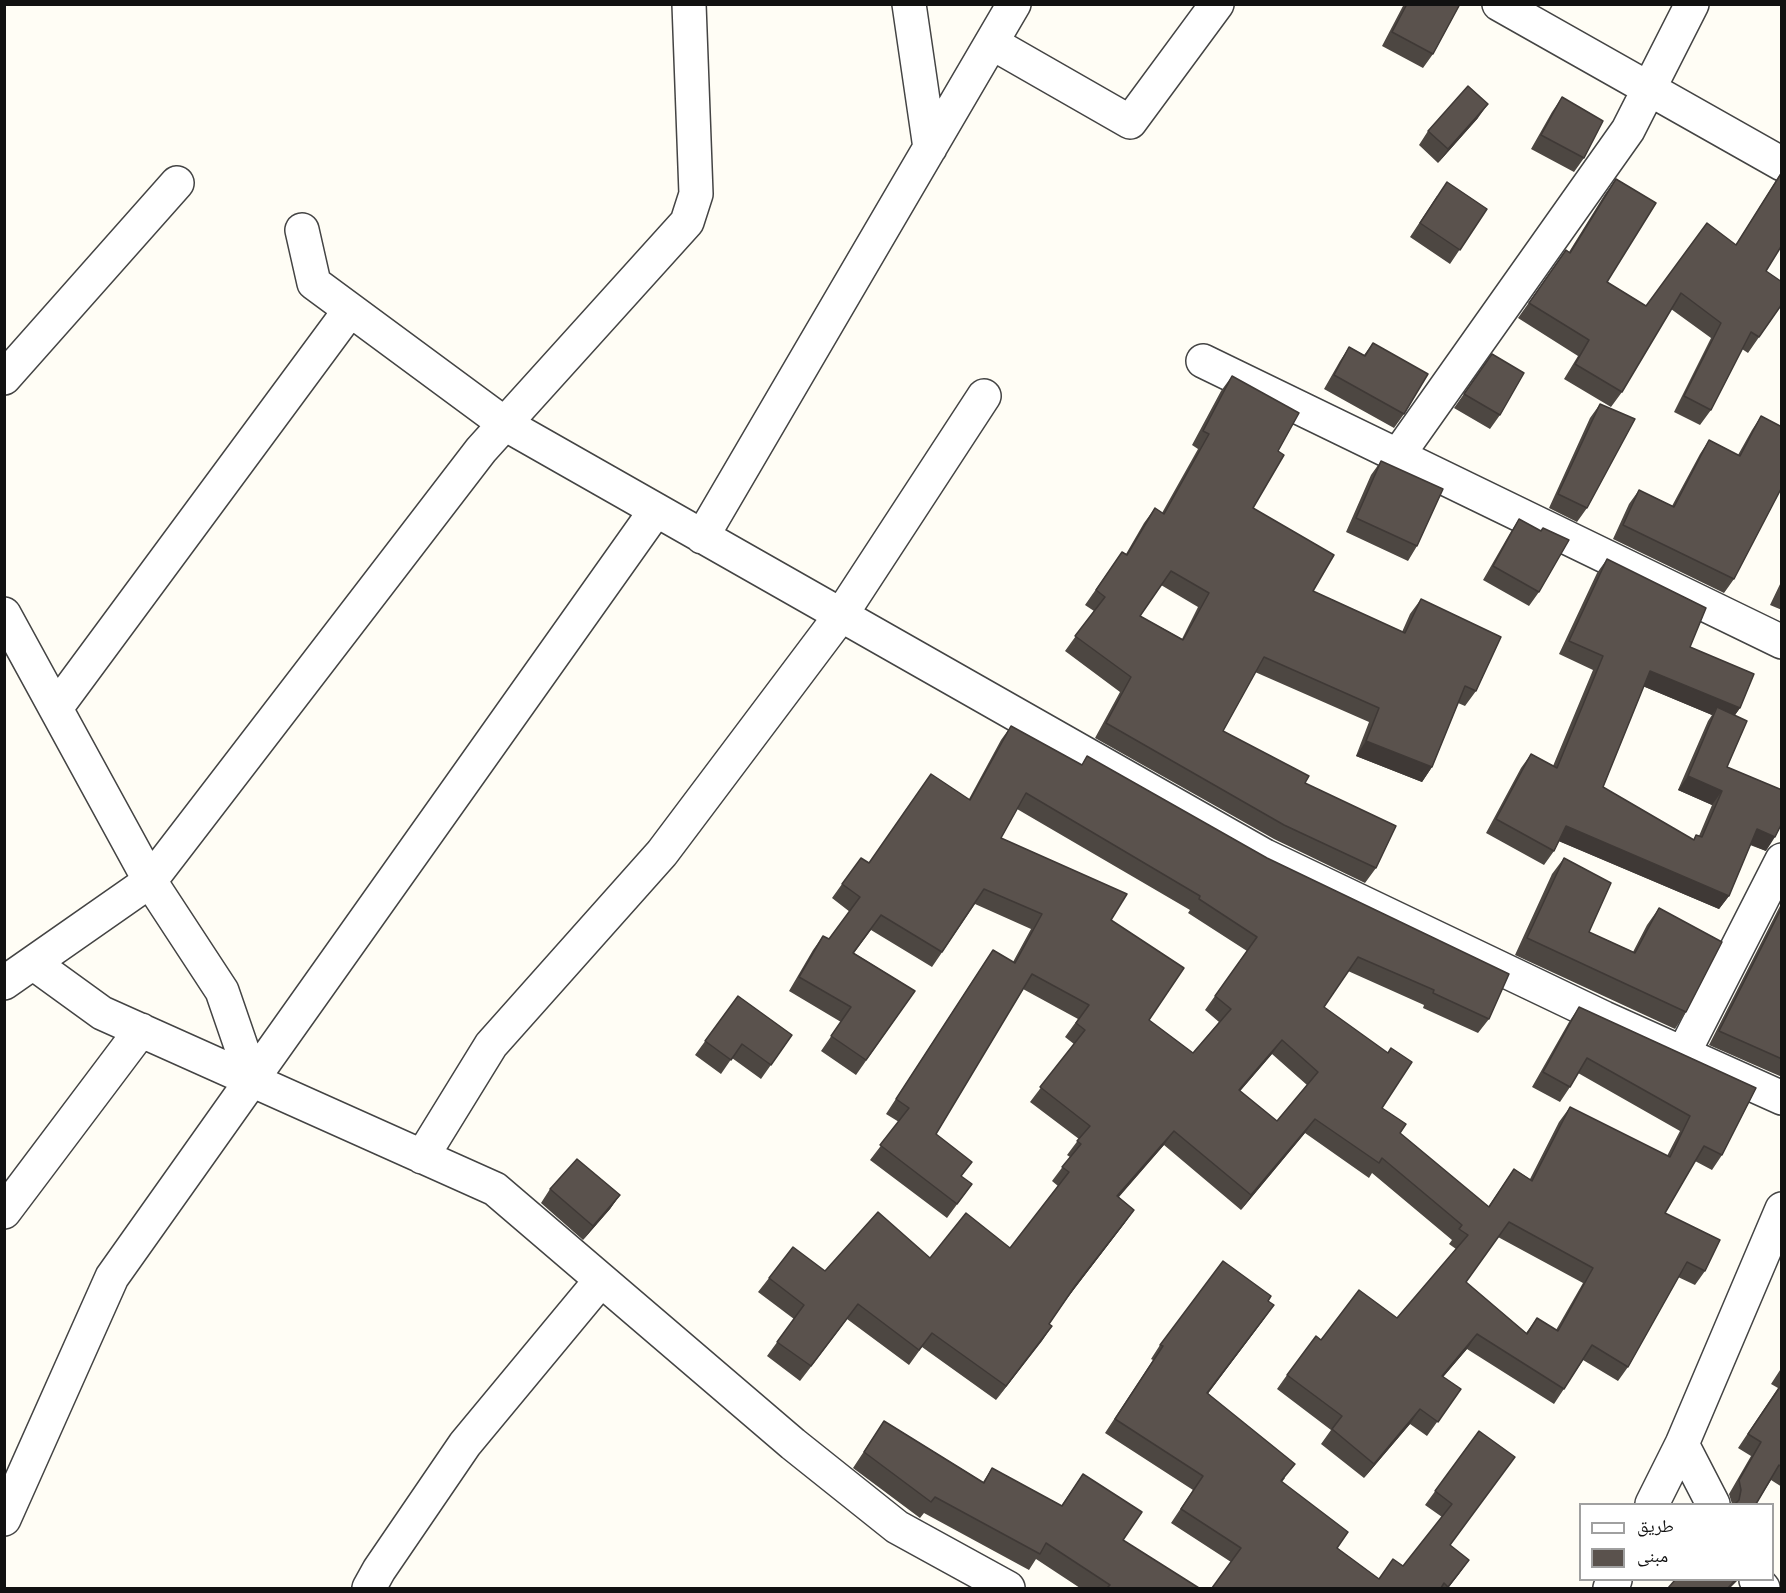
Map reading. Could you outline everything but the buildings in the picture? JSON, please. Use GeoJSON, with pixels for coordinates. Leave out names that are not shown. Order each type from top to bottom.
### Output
{"type":"FeatureCollection","features":[{"type":"Feature","properties":{"kind":"street"},"geometry":{"type":"LineString","coordinates":[[4,984],[150,881],[481,450],[687,222],[696,194],[689,4]]}},
{"type":"Feature","properties":{"kind":"street"},"geometry":{"type":"LineString","coordinates":[[909,4],[930,148]]}},
{"type":"Feature","properties":{"kind":"street"},"geometry":{"type":"LineString","coordinates":[[702,537],[1014,4]]}},
{"type":"Feature","properties":{"kind":"street"},"geometry":{"type":"LineString","coordinates":[[992,43],[1130,122],[1216,4]]}},
{"type":"Feature","properties":{"kind":"street"},"geometry":{"type":"LineString","coordinates":[[1499,4],[1782,164]]}},
{"type":"Feature","properties":{"kind":"street"},"geometry":{"type":"LineString","coordinates":[[1398,454],[1628,130],[1692,4]]}},
{"type":"Feature","properties":{"kind":"street"},"geometry":{"type":"LineString","coordinates":[[4,378],[177,183]]}},
{"type":"Feature","properties":{"kind":"street"},"geometry":{"type":"LineString","coordinates":[[302,230],[314,283],[505,424],[1265,856],[1683,1054],[1782,1098]]}},
{"type":"Feature","properties":{"kind":"street"},"geometry":{"type":"LineString","coordinates":[[56,708],[350,310]]}},
{"type":"Feature","properties":{"kind":"street"},"geometry":{"type":"LineString","coordinates":[[1203,361],[1782,642]]}},
{"type":"Feature","properties":{"kind":"street"},"geometry":{"type":"LineString","coordinates":[[422,1156],[491,1045],[662,853],[841,615],[984,396]]}},
{"type":"Feature","properties":{"kind":"street"},"geometry":{"type":"LineString","coordinates":[[4,1519],[112,1277],[656,510]]}},
{"type":"Feature","properties":{"kind":"street"},"geometry":{"type":"LineString","coordinates":[[4,614],[150,881],[222,991],[253,1080]]}},
{"type":"Feature","properties":{"kind":"street"},"geometry":{"type":"LineString","coordinates":[[1683,1054],[1782,860]]}},
{"type":"Feature","properties":{"kind":"street"},"geometry":{"type":"LineString","coordinates":[[33,963],[102,1013],[495,1189],[793,1444],[897,1527],[1008,1588]]}},
{"type":"Feature","properties":{"kind":"street"},"geometry":{"type":"LineString","coordinates":[[4,1212],[141,1030]]}},
{"type":"Feature","properties":{"kind":"street"},"geometry":{"type":"LineString","coordinates":[[1652,1503],[1682,1444],[1782,1209]]}},
{"type":"Feature","properties":{"kind":"street"},"geometry":{"type":"LineString","coordinates":[[369,1588],[465,1444],[601,1280]]}},
{"type":"Feature","properties":{"kind":"street"},"geometry":{"type":"LineString","coordinates":[[1682,1444],[1712,1503]]}}]}
